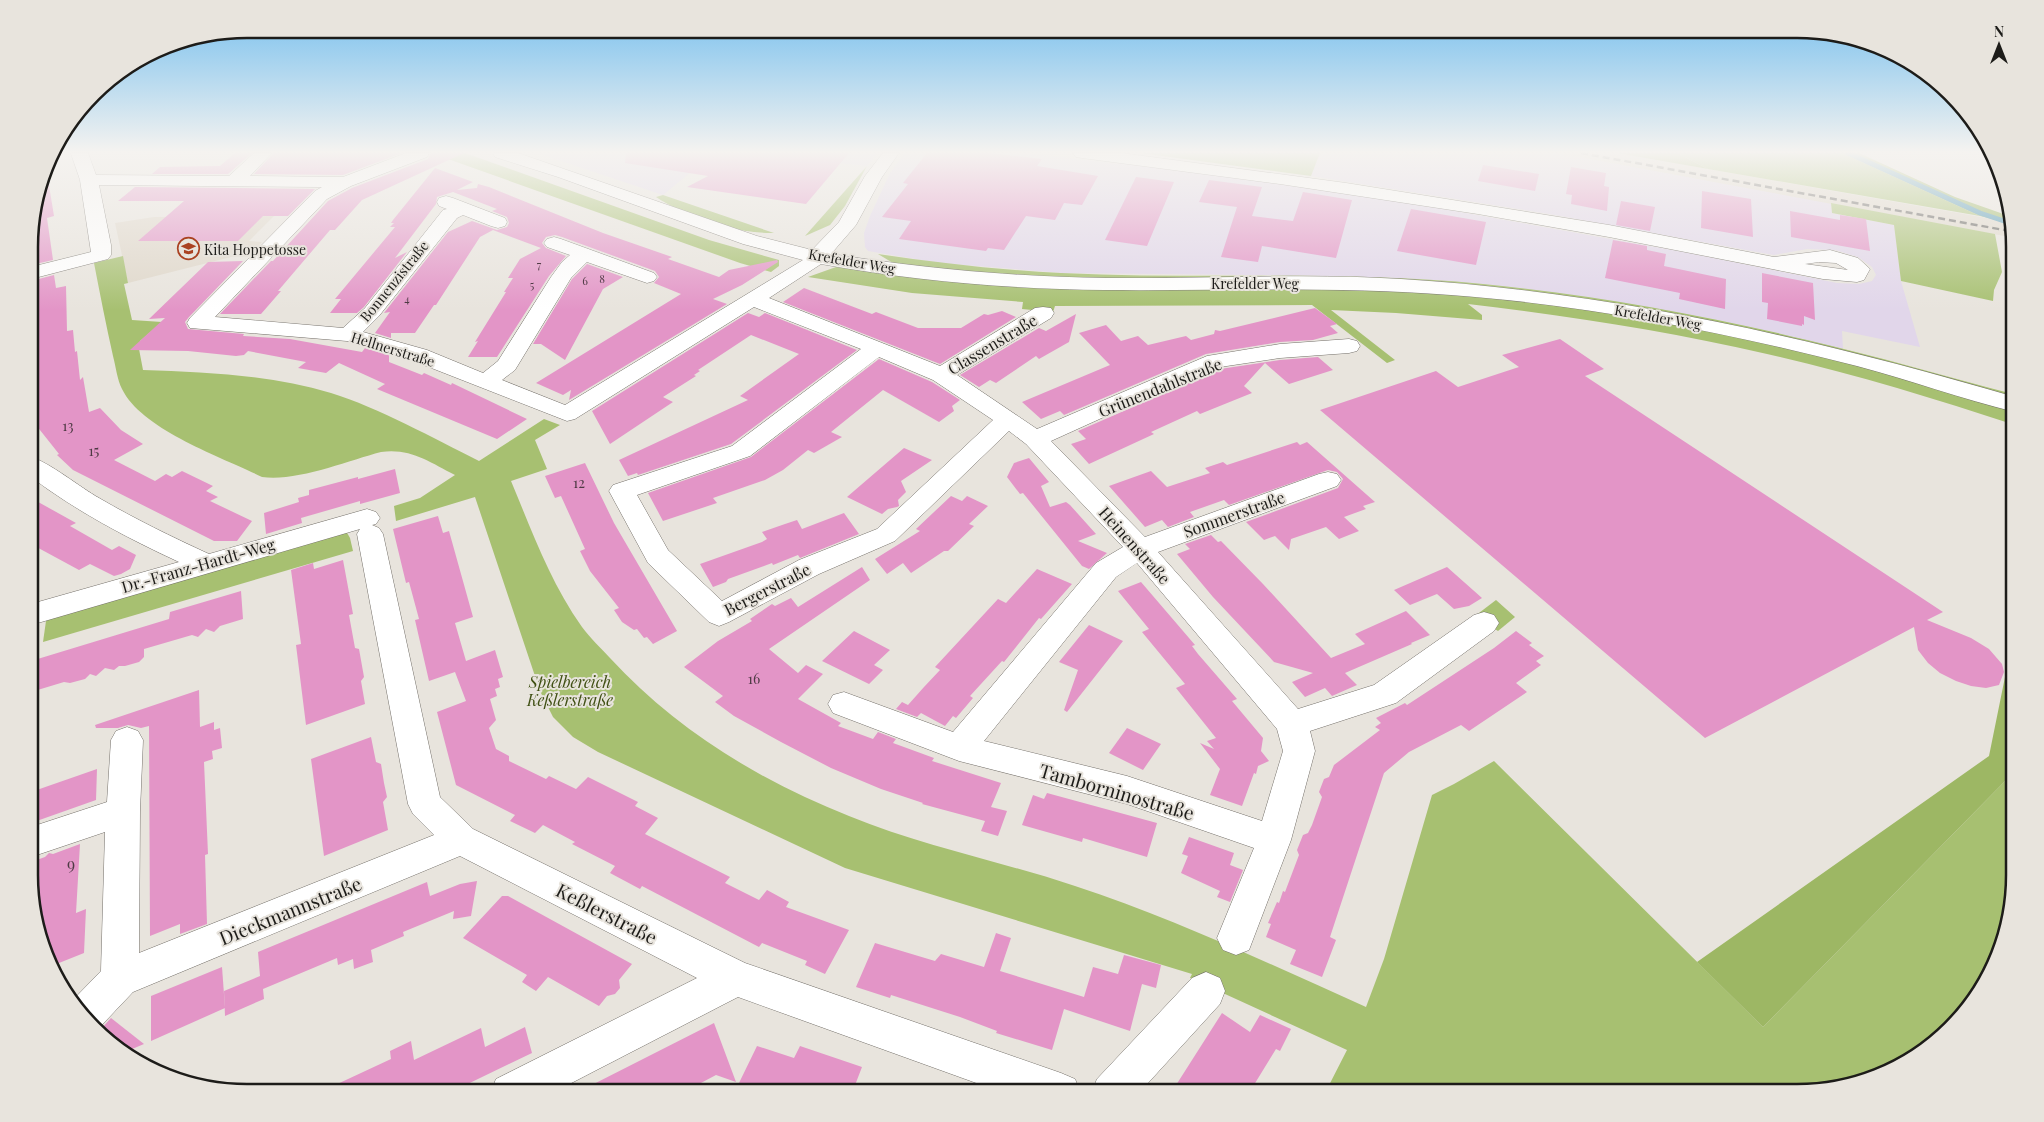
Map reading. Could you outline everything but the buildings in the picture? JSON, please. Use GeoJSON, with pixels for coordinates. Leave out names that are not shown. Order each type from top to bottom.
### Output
{"type":"FeatureCollection","features":[{"type":"Feature","properties":{"kind":"street"},"geometry":{"type":"LineString","coordinates":[[38,271],[101,255],[94,205]]}},
{"type":"Feature","properties":{"kind":"street","name":"Hellnerstraße"},"geometry":{"type":"LineString","coordinates":[[311,205],[198,323],[348,335],[419,355],[567,414],[810,264],[851,219],[858,205]]}},
{"type":"Feature","properties":{"kind":"street","name":"Krefelder Weg"},"geometry":{"type":"LineString","coordinates":[[654,205],[753,241],[819,256],[916,272],[1102,284],[1398,284],[1512,294],[1646,314],[1760,336],[1846,357],[2006,403]]}},
{"type":"Feature","properties":{"kind":"street"},"geometry":{"type":"LineString","coordinates":[[1459,205],[1610,231],[1775,263]]}},
{"type":"Feature","properties":{"kind":"street","name":"Bonnenzistraße"},"geometry":{"type":"LineString","coordinates":[[348,335],[372,312],[450,214],[460,208],[498,222]]}},
{"type":"Feature","properties":{"kind":"street"},"geometry":{"type":"LineString","coordinates":[[554,244],[647,277]]}},
{"type":"Feature","properties":{"kind":"street"},"geometry":{"type":"LineString","coordinates":[[488,381],[507,365],[569,266],[592,258]]}},
{"type":"Feature","properties":{"kind":"street","name":"Heinenstraße"},"geometry":{"type":"LineString","coordinates":[[752,299],[941,375],[1035,439],[1140,549],[1292,724],[1299,751],[1274,840],[1236,938]]}},
{"type":"Feature","properties":{"kind":"street","name":"Classenstraße"},"geometry":{"type":"LineString","coordinates":[[941,375],[1043,313]]}},
{"type":"Feature","properties":{"kind":"street","name":"Grünendahlstraße"},"geometry":{"type":"LineString","coordinates":[[1035,439],[1151,387],[1215,361],[1280,351],[1349,346]]}},
{"type":"Feature","properties":{"kind":"street","name":"Bergerstraße"},"geometry":{"type":"LineString","coordinates":[[877,348],[741,451],[622,492],[658,556],[719,615],[809,567],[886,535],[1008,419]]}},
{"type":"Feature","properties":{"kind":"street"},"geometry":{"type":"LineString","coordinates":[[38,473],[163,543],[205,563]]}},
{"type":"Feature","properties":{"kind":"street","name":"Sommerstraße"},"geometry":{"type":"LineString","coordinates":[[1140,549],[1328,480]]}},
{"type":"Feature","properties":{"kind":"street","name":"Dr.-Franz-Hardt-Weg"},"geometry":{"type":"LineString","coordinates":[[38,612],[205,563],[368,526]]}},
{"type":"Feature","properties":{"kind":"street","name":"Keßlerstraße"},"geometry":{"type":"LineString","coordinates":[[368,526],[425,804],[460,840],[736,978],[1036,1084]]}},
{"type":"Feature","properties":{"kind":"street"},"geometry":{"type":"LineString","coordinates":[[959,748],[1106,570],[1140,549]]}},
{"type":"Feature","properties":{"kind":"street"},"geometry":{"type":"LineString","coordinates":[[1292,724],[1385,694],[1484,624]]}},
{"type":"Feature","properties":{"kind":"street","name":"Tamborninostraße"},"geometry":{"type":"LineString","coordinates":[[844,704],[959,748],[1127,790],[1274,840]]}},
{"type":"Feature","properties":{"kind":"street"},"geometry":{"type":"LineString","coordinates":[[120,979],[126,740]]}},
{"type":"Feature","properties":{"kind":"street"},"geometry":{"type":"LineString","coordinates":[[38,840],[123,811]]}},
{"type":"Feature","properties":{"kind":"street","name":"Dieckmannstraße"},"geometry":{"type":"LineString","coordinates":[[88,1012],[120,979],[460,840]]}},
{"type":"Feature","properties":{"kind":"street"},"geometry":{"type":"LineString","coordinates":[[528,1084],[736,978]]}},
{"type":"Feature","properties":{"kind":"street"},"geometry":{"type":"LineString","coordinates":[[1119,1084],[1206,991]]}},
{"type":"Feature","properties":{"kind":"shaded area"},"geometry":{"type":"Polygon","coordinates":[[[875,205],[1421,205],[1683,252],[1837,283],[1859,284],[1872,281],[1876,275],[1872,267],[1858,257],[1835,250],[1807,249],[1774,255],[1495,205],[1831,205],[1832,213],[1894,225],[1901,281],[1920,347],[1842,331],[1843,349],[1717,320],[1569,295],[1482,284],[1348,276],[1063,273],[939,263],[868,251],[865,247],[864,233],[875,205]]]}},
{"type":"Feature","properties":{"kind":"shaded area"},"geometry":{"type":"Polygon","coordinates":[[[1840,205],[1915,205],[1998,220],[2005,222],[2006,236],[1840,205]]]}},
{"type":"Feature","properties":{"kind":"shaded area","name":"Kita Hoppetosse"},"geometry":{"type":"Polygon","coordinates":[[[274,216],[249,241],[262,242],[249,256],[235,256],[128,283],[115,223],[154,217],[274,216]]]}},
{"type":"Feature","properties":{"kind":"green space"},"geometry":{"type":"Polygon","coordinates":[[[578,205],[612,205],[709,240],[779,260],[779,266],[771,272],[740,263],[578,205]]]}},
{"type":"Feature","properties":{"kind":"green space"},"geometry":{"type":"Polygon","coordinates":[[[671,205],[693,205],[774,233],[744,231],[713,223],[671,205]]]}},
{"type":"Feature","properties":{"kind":"green space"},"geometry":{"type":"Polygon","coordinates":[[[832,205],[845,205],[830,225],[805,236],[832,205]]]}},
{"type":"Feature","properties":{"kind":"green space"},"geometry":{"type":"Polygon","coordinates":[[[1831,205],[1843,205],[1995,234],[2002,272],[1994,290],[1993,301],[1901,281],[1894,225],[1832,213],[1831,205]]]}},
{"type":"Feature","properties":{"kind":"green space"},"geometry":{"type":"Polygon","coordinates":[[[1918,205],[1957,205],[1980,216],[1918,205]]]}},
{"type":"Feature","properties":{"kind":"green space"},"geometry":{"type":"Polygon","coordinates":[[[1957,205],[1979,205],[2004,214],[2005,222],[1980,216],[1957,205]]]}},
{"type":"Feature","properties":{"kind":"green space"},"geometry":{"type":"Polygon","coordinates":[[[878,254],[970,266],[1061,273],[1167,276],[1377,277],[1524,288],[1645,306],[1767,331],[2006,392],[2006,398],[1569,297],[1136,279],[1062,278],[976,273],[893,263],[878,254]]]}},
{"type":"Feature","properties":{"kind":"green space","name":"Spielbereich Keßlerstraße"},"geometry":{"type":"Polygon","coordinates":[[[123,256],[128,283],[124,284],[132,320],[162,322],[140,341],[139,349],[143,370],[214,373],[261,378],[331,393],[387,415],[479,461],[544,419],[560,425],[535,440],[547,469],[511,481],[534,537],[560,592],[582,627],[635,684],[691,730],[751,769],[783,787],[877,827],[1047,877],[1149,913],[1366,1007],[1384,959],[1432,795],[1494,761],[1763,1027],[2006,780],[2005,902],[1991,955],[1963,1003],[1925,1041],[1877,1069],[1824,1083],[1330,1084],[1347,1050],[1190,978],[1192,974],[845,868],[598,752],[573,737],[553,717],[540,691],[475,497],[396,521],[394,506],[420,498],[455,475],[420,457],[392,451],[381,452],[306,474],[275,478],[262,477],[184,441],[165,430],[132,404],[122,389],[105,321],[94,263],[123,256]]]}},
{"type":"Feature","properties":{"kind":"green space"},"geometry":{"type":"Polygon","coordinates":[[[836,267],[893,274],[1406,290],[1540,302],[1654,319],[1812,353],[2006,407],[2006,422],[1892,386],[1798,361],[1730,346],[1618,325],[1468,304],[1482,315],[1482,320],[1331,310],[1395,360],[1387,363],[1312,305],[1055,306],[1053,312],[1022,309],[1023,302],[912,293],[808,277],[836,267]]]}},
{"type":"Feature","properties":{"kind":"green space"},"geometry":{"type":"Polygon","coordinates":[[[346,531],[353,551],[43,642],[46,621],[53,615],[346,531]]]}},
{"type":"Feature","properties":{"kind":"green space"},"geometry":{"type":"Polygon","coordinates":[[[1496,600],[1515,617],[1498,631],[1475,616],[1496,600]]]}},
{"type":"Feature","properties":{"kind":"green space"},"geometry":{"type":"Polygon","coordinates":[[[2006,670],[2006,780],[1763,1027],[1697,962],[1989,756],[2006,670]]]}},
{"type":"Feature","properties":{"kind":"waterway"},"geometry":{"type":"LineString","coordinates":[[1963,205],[2005,221]]}},
{"type":"Feature","properties":{"kind":"railway"},"geometry":{"type":"LineString","coordinates":[[1869,205],[2006,230]]}},
{"type":"Feature","properties":{"kind":"place","name":"Kita Hoppetosse"},"geometry":{"type":"Point","coordinates":[188,249]}}]}
